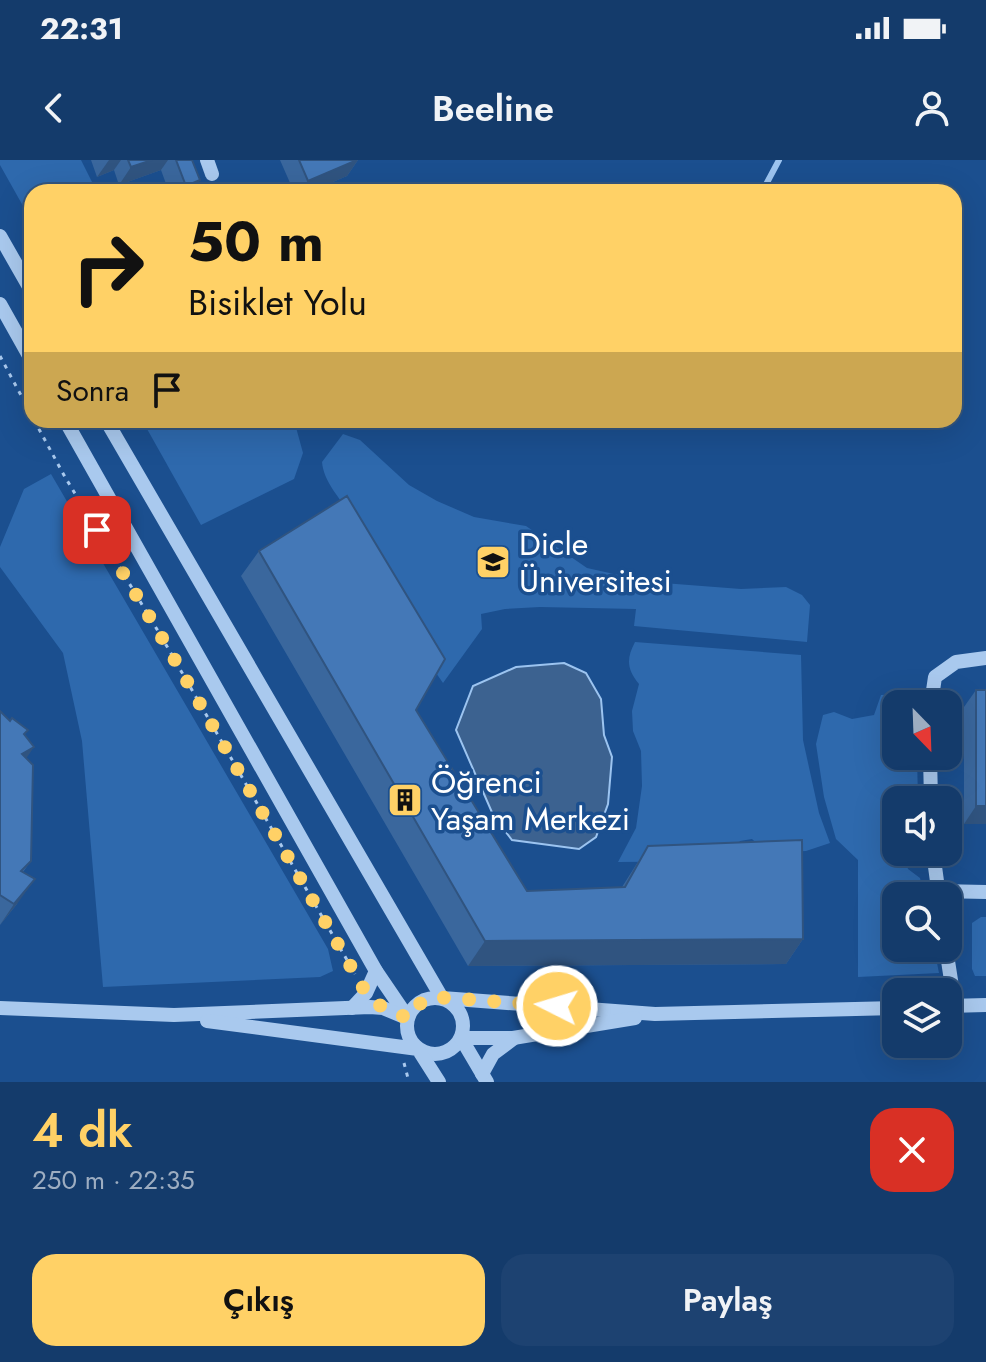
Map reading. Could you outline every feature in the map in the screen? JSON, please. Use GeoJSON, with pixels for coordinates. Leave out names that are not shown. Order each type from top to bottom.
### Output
{"type":"FeatureCollection","features":[{"type":"Feature","properties":{"kind":"street"},"geometry":{"type":"LineString","coordinates":[[0,236],[24,278]]}},
{"type":"Feature","properties":{"kind":"street"},"geometry":{"type":"LineString","coordinates":[[0,304],[24,347]]}},
{"type":"Feature","properties":{"kind":"street"},"geometry":{"type":"LineString","coordinates":[[70,428],[376,971],[408,1018],[408,1035],[439,1082]]}},
{"type":"Feature","properties":{"kind":"street"},"geometry":{"type":"LineString","coordinates":[[111,428],[442,998],[461,1014],[463,1030],[456,1045],[442,1054],[174,1015]]}},
{"type":"Feature","properties":{"kind":"street"},"geometry":{"type":"LineString","coordinates":[[933,690],[935,677],[956,662],[986,658]]}},
{"type":"Feature","properties":{"kind":"street"},"geometry":{"type":"LineString","coordinates":[[962,893],[986,892]]}},
{"type":"Feature","properties":{"kind":"street"},"geometry":{"type":"LineString","coordinates":[[352,1008],[366,993],[376,971]]}},
{"type":"Feature","properties":{"kind":"street"},"geometry":{"type":"LineString","coordinates":[[408,1018],[421,1001],[442,998],[655,1014],[882,1008]]}},
{"type":"Feature","properties":{"kind":"street"},"geometry":{"type":"LineString","coordinates":[[962,1006],[986,1005]]}},
{"type":"Feature","properties":{"kind":"street"},"geometry":{"type":"LineString","coordinates":[[0,1008],[174,1015],[383,1008],[408,1018]]}},
{"type":"Feature","properties":{"kind":"street"},"geometry":{"type":"LineString","coordinates":[[461,1038],[513,1038],[655,1014]]}},
{"type":"Feature","properties":{"kind":"street"},"geometry":{"type":"LineString","coordinates":[[461,1038],[484,1078]]}},
{"type":"Feature","properties":{"kind":"street"},"geometry":{"type":"LineString","coordinates":[[484,1078],[493,1054],[513,1038]]}},
{"type":"Feature","properties":{"kind":"path"},"geometry":{"type":"LineString","coordinates":[[0,356],[24,401]]}},
{"type":"Feature","properties":{"kind":"path"},"geometry":{"type":"LineString","coordinates":[[38,428],[366,993]]}},
{"type":"Feature","properties":{"kind":"path"},"geometry":{"type":"LineString","coordinates":[[401,1047],[409,1082]]}},
{"type":"Feature","properties":{"kind":"shaded area"},"geometry":{"type":"Polygon","coordinates":[[[0,160],[81,160],[93,184],[24,184],[24,208],[0,160]]]}},
{"type":"Feature","properties":{"kind":"shaded area"},"geometry":{"type":"Polygon","coordinates":[[[146,428],[296,428],[303,453],[294,479],[201,525],[146,428]]]}},
{"type":"Feature","properties":{"kind":"shaded area"},"geometry":{"type":"Polygon","coordinates":[[[343,434],[360,440],[409,485],[437,501],[474,517],[526,526],[587,568],[650,582],[741,589],[786,587],[802,595],[810,605],[807,642],[634,626],[636,609],[505,609],[481,614],[482,629],[443,683],[407,624],[350,514],[326,478],[322,462],[343,434]]]}},
{"type":"Feature","properties":{"kind":"shaded area"},"geometry":{"type":"Polygon","coordinates":[[[51,474],[328,949],[333,971],[320,977],[103,987],[82,741],[63,653],[0,567],[0,547],[24,489],[51,474]]]}},
{"type":"Feature","properties":{"kind":"shaded area"},"geometry":{"type":"Polygon","coordinates":[[[635,642],[801,655],[803,740],[819,813],[830,843],[806,851],[767,853],[752,839],[740,841],[727,861],[618,862],[636,828],[642,786],[641,751],[633,731],[632,711],[639,684],[629,664],[635,642]]]}},
{"type":"Feature","properties":{"kind":"shaded area"},"geometry":{"type":"Polygon","coordinates":[[[564,663],[586,673],[601,699],[604,735],[612,757],[608,804],[596,837],[579,849],[512,840],[494,817],[456,730],[473,686],[516,667],[564,663]]]}},
{"type":"Feature","properties":{"kind":"shaded area"},"geometry":{"type":"Polygon","coordinates":[[[881,695],[882,770],[917,770],[918,786],[882,786],[882,866],[907,866],[921,882],[882,882],[882,962],[937,962],[939,973],[858,977],[858,860],[836,839],[824,797],[816,744],[823,715],[834,712],[852,719],[874,715],[881,695]]]}},
{"type":"Feature","properties":{"kind":"shaded area"},"geometry":{"type":"Polygon","coordinates":[[[986,917],[986,976],[975,976],[972,969],[972,923],[986,917]]]}},
{"type":"Feature","properties":{"kind":"building"},"geometry":{"type":"Polygon","coordinates":[[[128,160],[152,160],[131,167],[128,160]]]}},
{"type":"Feature","properties":{"kind":"building"},"geometry":{"type":"Polygon","coordinates":[[[176,160],[192,160],[200,180],[185,184],[176,160]]]}},
{"type":"Feature","properties":{"kind":"building"},"geometry":{"type":"Polygon","coordinates":[[[299,160],[357,160],[308,181],[299,160]]]}},
{"type":"Feature","properties":{"kind":"building","name":"Öğrenci Yaşam Merkezi"},"geometry":{"type":"Polygon","coordinates":[[[347,496],[445,659],[416,710],[527,891],[625,887],[648,846],[802,840],[803,939],[485,941],[259,551],[347,496]]]}},
{"type":"Feature","properties":{"kind":"building"},"geometry":{"type":"Polygon","coordinates":[[[976,690],[986,690],[986,806],[976,806],[976,690]]]}},
{"type":"Feature","properties":{"kind":"building"},"geometry":{"type":"Polygon","coordinates":[[[0,711],[10,721],[12,718],[28,730],[24,734],[34,747],[22,754],[33,765],[31,861],[21,871],[35,879],[14,904],[0,895],[0,711]]]}},
{"type":"Feature","properties":{"kind":"waterway"},"geometry":{"type":"LineString","coordinates":[[766,184],[779,160]]}},
{"type":"Feature","properties":{"kind":"place","name":"Dicle Üniversitesi"},"geometry":{"type":"Point","coordinates":[493,562]}},
{"type":"Feature","properties":{"kind":"place","name":"Öğrenci Yaşam Merkezi"},"geometry":{"type":"Point","coordinates":[405,800]}},
{"type":"Feature","properties":{"kind":"route"},"geometry":{"type":"LineString","coordinates":[[97,530],[366,993],[383,1008],[408,1018],[421,1001],[434,997],[557,1006]]}}]}
